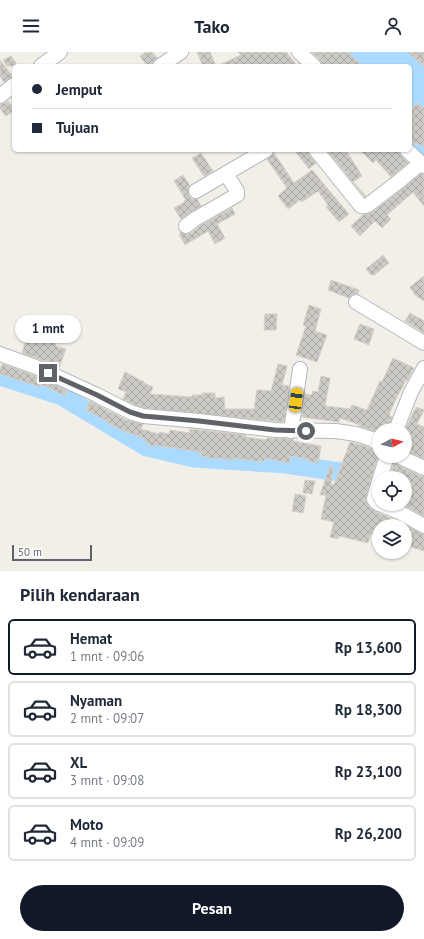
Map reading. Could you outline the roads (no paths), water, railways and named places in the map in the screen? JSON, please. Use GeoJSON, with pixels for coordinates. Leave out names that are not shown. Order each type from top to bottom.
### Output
{"type":"FeatureCollection","features":[{"type":"Feature","properties":{"kind":"street"},"geometry":{"type":"LineString","coordinates":[[44,64],[60,52]]}},
{"type":"Feature","properties":{"kind":"street"},"geometry":{"type":"LineString","coordinates":[[163,64],[181,52]]}},
{"type":"Feature","properties":{"kind":"street"},"geometry":{"type":"LineString","coordinates":[[299,52],[312,64]]}},
{"type":"Feature","properties":{"kind":"street"},"geometry":{"type":"LineString","coordinates":[[0,96],[12,87]]}},
{"type":"Feature","properties":{"kind":"street"},"geometry":{"type":"LineString","coordinates":[[196,191],[263,152]]}},
{"type":"Feature","properties":{"kind":"street"},"geometry":{"type":"LineString","coordinates":[[318,152],[361,206],[364,207],[422,165],[409,152]]}},
{"type":"Feature","properties":{"kind":"street"},"geometry":{"type":"LineString","coordinates":[[186,226],[195,219],[237,195],[237,191],[226,174]]}},
{"type":"Feature","properties":{"kind":"street"},"geometry":{"type":"LineString","coordinates":[[356,302],[424,342]]}},
{"type":"Feature","properties":{"kind":"street"},"geometry":{"type":"LineString","coordinates":[[0,354],[36,367],[130,412],[143,416],[275,430],[336,430],[372,439]]}},
{"type":"Feature","properties":{"kind":"street"},"geometry":{"type":"LineString","coordinates":[[399,423],[411,392],[424,368]]}},
{"type":"Feature","properties":{"kind":"street"},"geometry":{"type":"LineString","coordinates":[[291,431],[300,369]]}},
{"type":"Feature","properties":{"kind":"street"},"geometry":{"type":"LineString","coordinates":[[412,462],[424,468]]}},
{"type":"Feature","properties":{"kind":"street"},"geometry":{"type":"LineString","coordinates":[[397,511],[424,526]]}},
{"type":"Feature","properties":{"kind":"water"},"geometry":{"type":"Polygon","coordinates":[[[314,52],[424,52],[424,158],[412,146],[412,64],[327,64],[314,52]]]}},
{"type":"Feature","properties":{"kind":"waterway"},"geometry":{"type":"LineString","coordinates":[[0,376],[62,396],[147,447],[194,458],[286,464],[353,474],[372,479]]}}]}
